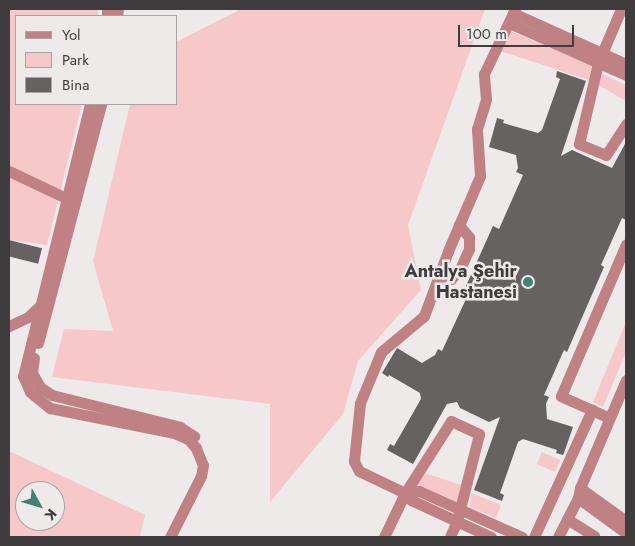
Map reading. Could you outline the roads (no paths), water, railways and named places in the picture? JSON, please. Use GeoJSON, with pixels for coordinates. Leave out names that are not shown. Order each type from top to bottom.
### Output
{"type":"FeatureCollection","features":[{"type":"Feature","properties":{"kind":"street"},"geometry":{"type":"LineString","coordinates":[[621,9],[600,58],[579,144],[606,155],[626,124]]}},
{"type":"Feature","properties":{"kind":"street"},"geometry":{"type":"LineString","coordinates":[[491,537],[411,500],[405,493],[359,471],[354,461],[360,403],[381,352],[424,316],[480,176],[477,130],[486,100],[484,74],[512,15],[600,58],[626,76]]}},
{"type":"Feature","properties":{"kind":"street"},"geometry":{"type":"LineString","coordinates":[[600,58],[626,64]]}},
{"type":"Feature","properties":{"kind":"street"},"geometry":{"type":"LineString","coordinates":[[90,105],[23,376],[30,392],[40,402],[50,408],[174,433],[188,439],[201,456],[201,476],[170,537]]}},
{"type":"Feature","properties":{"kind":"street"},"geometry":{"type":"LineString","coordinates":[[101,105],[35,353],[32,373],[40,387],[52,396],[180,427],[202,443],[210,466],[206,482],[178,537]]}},
{"type":"Feature","properties":{"kind":"street"},"geometry":{"type":"LineString","coordinates":[[9,171],[68,199]]}},
{"type":"Feature","properties":{"kind":"street"},"geometry":{"type":"LineString","coordinates":[[438,280],[451,279],[460,269],[469,249],[469,237],[459,225]]}},
{"type":"Feature","properties":{"kind":"street"},"geometry":{"type":"LineString","coordinates":[[609,418],[561,396],[626,244]]}},
{"type":"Feature","properties":{"kind":"street"},"geometry":{"type":"LineString","coordinates":[[9,326],[28,317],[40,306]]}},
{"type":"Feature","properties":{"kind":"street"},"geometry":{"type":"LineString","coordinates":[[558,537],[579,493],[626,380]]}},
{"type":"Feature","properties":{"kind":"street"},"geometry":{"type":"LineString","coordinates":[[534,537],[592,410]]}},
{"type":"Feature","properties":{"kind":"street"},"geometry":{"type":"LineString","coordinates":[[384,537],[405,493],[451,421],[479,434],[457,521],[450,537]]}},
{"type":"Feature","properties":{"kind":"street"},"geometry":{"type":"LineString","coordinates":[[405,493],[419,491],[522,537]]}},
{"type":"Feature","properties":{"kind":"street"},"geometry":{"type":"LineString","coordinates":[[579,493],[626,521]]}},
{"type":"Feature","properties":{"kind":"street"},"geometry":{"type":"LineString","coordinates":[[579,493],[626,533]]}},
{"type":"Feature","properties":{"kind":"street"},"geometry":{"type":"LineString","coordinates":[[567,519],[593,537]]}},
{"type":"Feature","properties":{"kind":"place","name":"Antalya Şehir Hastanesi"},"geometry":{"type":"Point","coordinates":[528,282]}}]}
